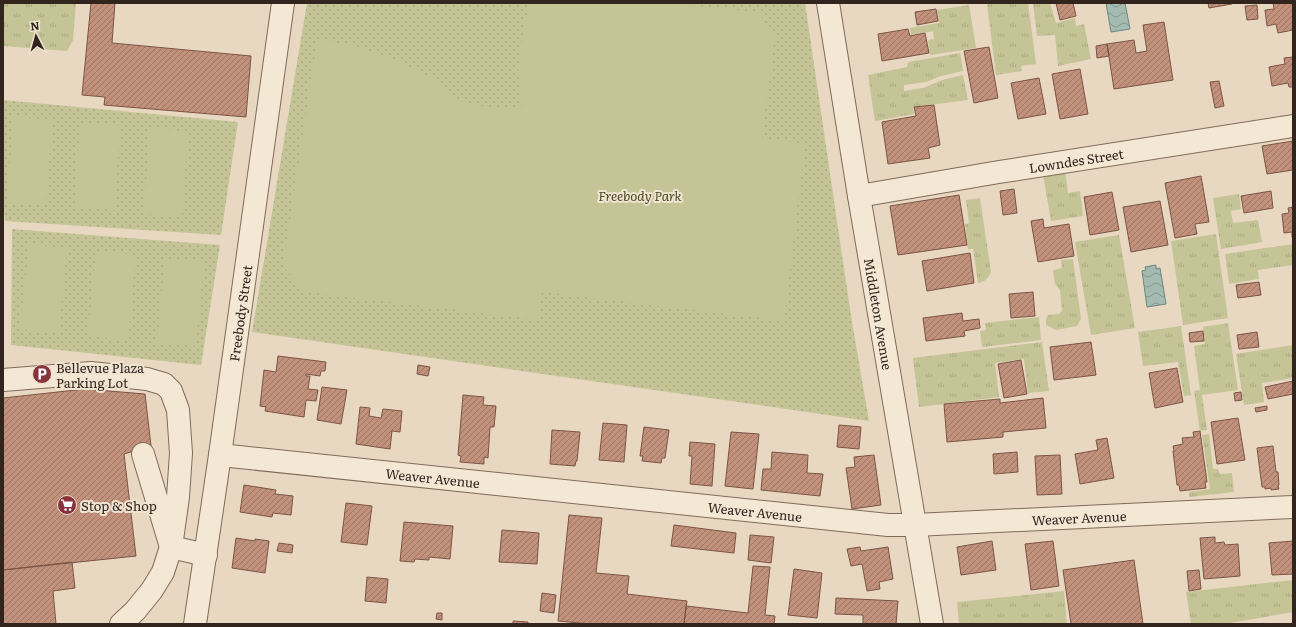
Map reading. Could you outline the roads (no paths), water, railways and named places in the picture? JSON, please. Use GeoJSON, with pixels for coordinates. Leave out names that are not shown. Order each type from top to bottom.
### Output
{"type":"FeatureCollection","features":[{"type":"Feature","properties":{"kind":"street","name":"Freebody Street"},"geometry":{"type":"LineString","coordinates":[[195,624],[206,555],[283,3]]}},
{"type":"Feature","properties":{"kind":"street","name":"Middleton Avenue"},"geometry":{"type":"LineString","coordinates":[[828,3],[859,196],[932,624]]}},
{"type":"Feature","properties":{"kind":"street","name":"Lowndes Street"},"geometry":{"type":"LineString","coordinates":[[859,196],[998,172],[1293,126]]}},
{"type":"Feature","properties":{"kind":"street"},"geometry":{"type":"LineString","coordinates":[[3,380],[92,373],[147,379],[164,384],[171,391],[178,410],[181,453],[178,497],[171,547],[163,572],[152,590],[135,611],[121,624]]}},
{"type":"Feature","properties":{"kind":"street"},"geometry":{"type":"LineString","coordinates":[[143,454],[171,547]]}},
{"type":"Feature","properties":{"kind":"street","name":"Weaver Avenue"},"geometry":{"type":"LineString","coordinates":[[220,455],[880,524],[915,525],[1293,507]]}},
{"type":"Feature","properties":{"kind":"street"},"geometry":{"type":"LineString","coordinates":[[171,547],[206,555]]}},
{"type":"Feature","properties":{"kind":"water"},"geometry":{"type":"Polygon","coordinates":[[[1106,3],[1125,3],[1130,29],[1111,32],[1106,3]]]}},
{"type":"Feature","properties":{"kind":"water"},"geometry":{"type":"Polygon","coordinates":[[[1156,265],[1156,269],[1160,268],[1166,304],[1147,307],[1142,271],[1146,270],[1145,267],[1156,265]]]}},
{"type":"Feature","properties":{"kind":"place","name":"Bellevue Plaza Parking Lot"},"geometry":{"type":"Point","coordinates":[42,374]}},
{"type":"Feature","properties":{"kind":"place","name":"Stop & Shop"},"geometry":{"type":"Point","coordinates":[67,505]}},
{"type":"Feature","properties":{"kind":"park label","name":"Freebody Park"},"geometry":{"type":"Point","coordinates":[640,195]}}]}
